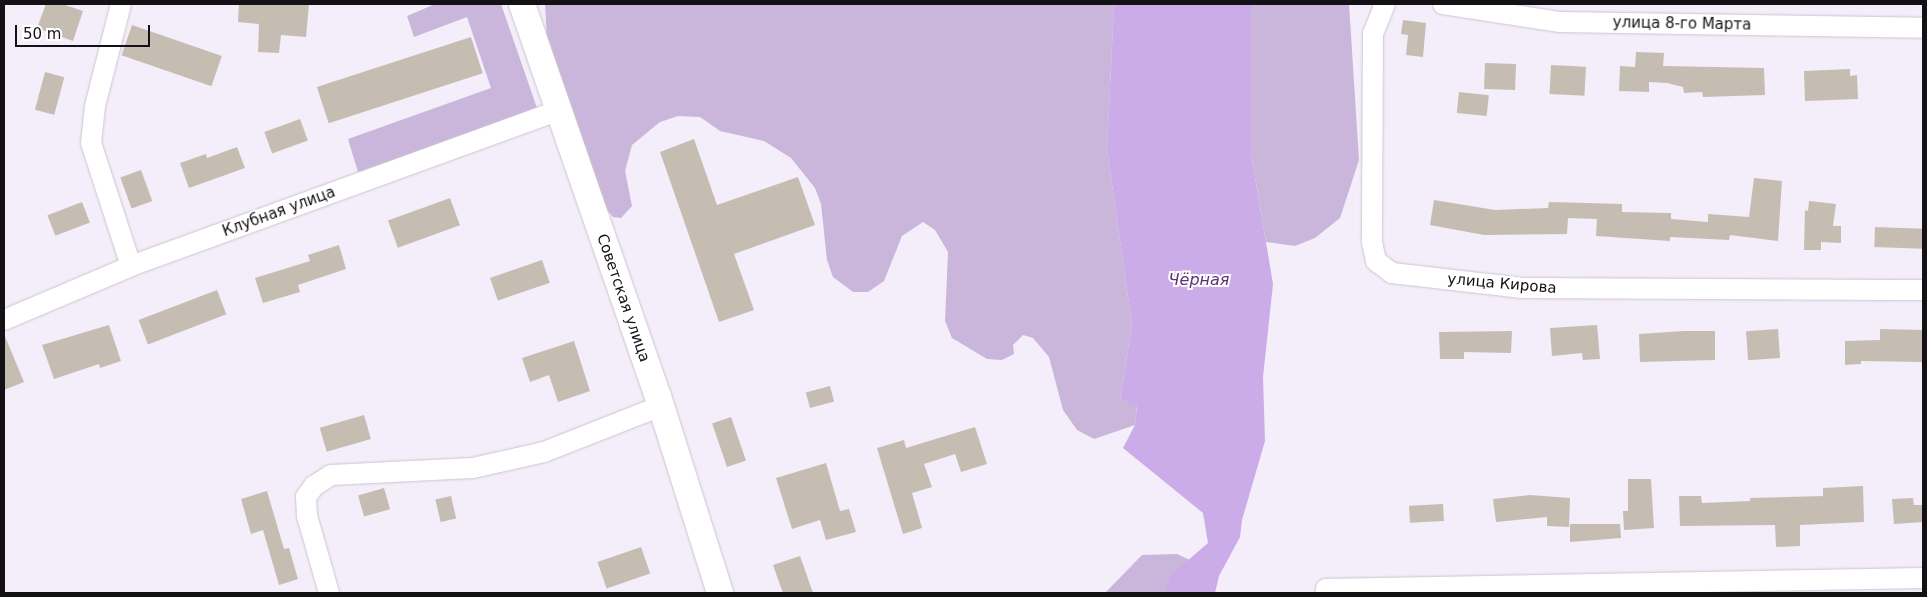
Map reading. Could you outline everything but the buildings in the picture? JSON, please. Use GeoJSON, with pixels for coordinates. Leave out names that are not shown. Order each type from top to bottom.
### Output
{"type":"FeatureCollection","features":[{"type":"Feature","properties":{"kind":"street"},"geometry":{"type":"LineString","coordinates":[[121,4],[96,106],[91,143],[131,266]]}},
{"type":"Feature","properties":{"kind":"street","name":"Советская улица"},"geometry":{"type":"LineString","coordinates":[[522,4],[661,406],[720,593]]}},
{"type":"Feature","properties":{"kind":"street","name":"улица Кирова"},"geometry":{"type":"LineString","coordinates":[[1384,4],[1374,33],[1372,242],[1376,261],[1392,273],[1522,288],[1923,290]]}},
{"type":"Feature","properties":{"kind":"street","name":"улица 8-го Марта"},"geometry":{"type":"LineString","coordinates":[[1443,4],[1559,22],[1923,28]]}},
{"type":"Feature","properties":{"kind":"street","name":"Клубная улица"},"geometry":{"type":"LineString","coordinates":[[4,320],[131,266],[558,111]]}},
{"type":"Feature","properties":{"kind":"street"},"geometry":{"type":"LineString","coordinates":[[329,593],[307,516],[306,497],[314,486],[331,475],[473,468],[544,452],[661,406]]}},
{"type":"Feature","properties":{"kind":"street"},"geometry":{"type":"LineString","coordinates":[[1326,591],[1923,578]]}},
{"type":"Feature","properties":{"kind":"shaded area"},"geometry":{"type":"Polygon","coordinates":[[[435,4],[501,4],[538,111],[358,172],[348,139],[491,88],[467,17],[414,37],[407,16],[435,4]]]}},
{"type":"Feature","properties":{"kind":"shaded area"},"geometry":{"type":"Polygon","coordinates":[[[545,4],[1114,4],[1107,149],[1132,325],[1120,399],[1137,405],[1135,425],[1094,439],[1077,430],[1063,410],[1049,357],[1033,338],[1023,335],[1013,345],[1014,354],[1002,360],[987,359],[952,338],[945,321],[948,252],[935,230],[923,222],[902,236],[884,281],[868,292],[853,292],[833,277],[827,260],[821,204],[815,188],[791,158],[764,141],[720,131],[700,117],[678,116],[660,122],[632,145],[625,171],[632,206],[621,218],[613,217],[599,200],[547,40],[545,4]]]}},
{"type":"Feature","properties":{"kind":"shaded area"},"geometry":{"type":"Polygon","coordinates":[[[1251,4],[1349,4],[1359,160],[1340,218],[1315,238],[1295,246],[1266,242],[1251,153],[1251,4]]]}},
{"type":"Feature","properties":{"kind":"shaded area"},"geometry":{"type":"Polygon","coordinates":[[[1177,554],[1192,561],[1174,593],[1105,593],[1142,555],[1177,554]]]}},
{"type":"Feature","properties":{"kind":"water","name":"Чёрная"},"geometry":{"type":"Polygon","coordinates":[[[1114,4],[1251,4],[1251,153],[1273,284],[1263,377],[1265,441],[1242,520],[1240,537],[1219,576],[1215,593],[1164,593],[1172,574],[1208,543],[1203,513],[1123,448],[1135,425],[1137,406],[1120,399],[1132,325],[1107,149],[1114,4]]]}}]}
